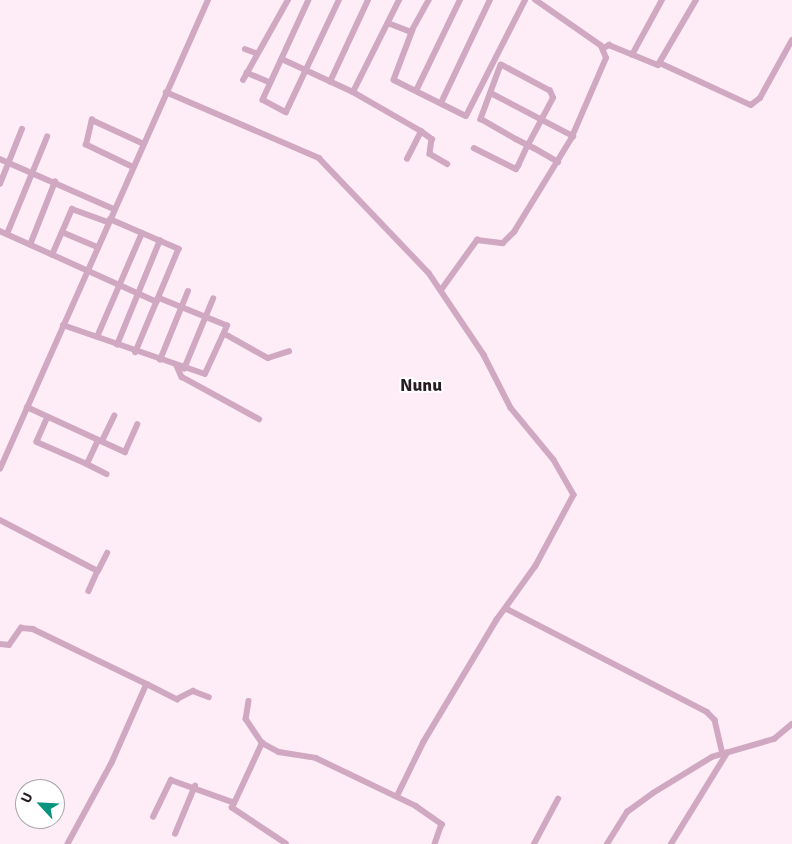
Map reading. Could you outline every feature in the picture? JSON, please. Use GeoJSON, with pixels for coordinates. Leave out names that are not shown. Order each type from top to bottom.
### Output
{"type":"FeatureCollection","features":[{"type":"Feature","properties":{"kind":"street"},"geometry":{"type":"LineString","coordinates":[[0,469],[62,325],[208,0]]}},
{"type":"Feature","properties":{"kind":"street"},"geometry":{"type":"LineString","coordinates":[[243,80],[256,54],[269,40],[288,0]]}},
{"type":"Feature","properties":{"kind":"street"},"geometry":{"type":"LineString","coordinates":[[309,0],[263,100],[286,112],[339,0]]}},
{"type":"Feature","properties":{"kind":"street"},"geometry":{"type":"LineString","coordinates":[[330,82],[368,0]]}},
{"type":"Feature","properties":{"kind":"street"},"geometry":{"type":"LineString","coordinates":[[354,92],[399,0]]}},
{"type":"Feature","properties":{"kind":"street"},"geometry":{"type":"LineString","coordinates":[[428,0],[393,77],[416,91],[466,116],[525,0]]}},
{"type":"Feature","properties":{"kind":"street"},"geometry":{"type":"LineString","coordinates":[[416,91],[460,0]]}},
{"type":"Feature","properties":{"kind":"street"},"geometry":{"type":"LineString","coordinates":[[441,103],[490,0]]}},
{"type":"Feature","properties":{"kind":"street"},"geometry":{"type":"LineString","coordinates":[[442,290],[477,240],[506,242],[573,136],[606,58],[604,48],[535,0]]}},
{"type":"Feature","properties":{"kind":"street"},"geometry":{"type":"LineString","coordinates":[[632,55],[662,0]]}},
{"type":"Feature","properties":{"kind":"street"},"geometry":{"type":"LineString","coordinates":[[604,48],[609,45],[655,66],[660,63],[696,0]]}},
{"type":"Feature","properties":{"kind":"street"},"geometry":{"type":"LineString","coordinates":[[388,23],[408,32],[414,30]]}},
{"type":"Feature","properties":{"kind":"street"},"geometry":{"type":"LineString","coordinates":[[660,63],[751,105],[760,98],[792,40]]}},
{"type":"Feature","properties":{"kind":"street"},"geometry":{"type":"LineString","coordinates":[[245,49],[256,54]]}},
{"type":"Feature","properties":{"kind":"street"},"geometry":{"type":"LineString","coordinates":[[282,59],[354,92],[421,130],[432,139],[430,154],[447,164]]}},
{"type":"Feature","properties":{"kind":"street"},"geometry":{"type":"LineString","coordinates":[[474,148],[514,170],[528,145],[542,119],[553,93],[501,65],[481,119],[528,145],[558,162]]}},
{"type":"Feature","properties":{"kind":"street"},"geometry":{"type":"LineString","coordinates":[[246,73],[270,83]]}},
{"type":"Feature","properties":{"kind":"street"},"geometry":{"type":"LineString","coordinates":[[166,92],[319,158],[414,254],[442,290],[484,355],[512,408],[554,460],[574,495],[424,742],[398,795]]}},
{"type":"Feature","properties":{"kind":"street"},"geometry":{"type":"LineString","coordinates":[[491,93],[573,136]]}},
{"type":"Feature","properties":{"kind":"street"},"geometry":{"type":"LineString","coordinates":[[132,168],[86,145],[92,120],[144,144]]}},
{"type":"Feature","properties":{"kind":"street"},"geometry":{"type":"LineString","coordinates":[[0,184],[22,129]]}},
{"type":"Feature","properties":{"kind":"street"},"geometry":{"type":"LineString","coordinates":[[407,159],[421,130]]}},
{"type":"Feature","properties":{"kind":"street"},"geometry":{"type":"LineString","coordinates":[[7,234],[47,137]]}},
{"type":"Feature","properties":{"kind":"street"},"geometry":{"type":"LineString","coordinates":[[0,159],[114,209]]}},
{"type":"Feature","properties":{"kind":"street"},"geometry":{"type":"LineString","coordinates":[[30,245],[55,182]]}},
{"type":"Feature","properties":{"kind":"street"},"geometry":{"type":"LineString","coordinates":[[52,254],[74,208],[160,240],[179,250],[136,352]]}},
{"type":"Feature","properties":{"kind":"street"},"geometry":{"type":"LineString","coordinates":[[0,231],[138,294],[181,307],[226,324],[226,334],[207,373],[184,369],[62,325]]}},
{"type":"Feature","properties":{"kind":"street"},"geometry":{"type":"LineString","coordinates":[[62,232],[97,247]]}},
{"type":"Feature","properties":{"kind":"street"},"geometry":{"type":"LineString","coordinates":[[97,337],[142,233]]}},
{"type":"Feature","properties":{"kind":"street"},"geometry":{"type":"LineString","coordinates":[[117,345],[160,240]]}},
{"type":"Feature","properties":{"kind":"street"},"geometry":{"type":"LineString","coordinates":[[160,360],[188,291]]}},
{"type":"Feature","properties":{"kind":"street"},"geometry":{"type":"LineString","coordinates":[[184,369],[213,299]]}},
{"type":"Feature","properties":{"kind":"street"},"geometry":{"type":"LineString","coordinates":[[226,334],[268,358],[289,351]]}},
{"type":"Feature","properties":{"kind":"street"},"geometry":{"type":"LineString","coordinates":[[177,366],[182,377],[259,419]]}},
{"type":"Feature","properties":{"kind":"street"},"geometry":{"type":"LineString","coordinates":[[27,407],[125,452],[137,425]]}},
{"type":"Feature","properties":{"kind":"street"},"geometry":{"type":"LineString","coordinates":[[87,464],[114,416]]}},
{"type":"Feature","properties":{"kind":"street"},"geometry":{"type":"LineString","coordinates":[[48,417],[37,442],[107,474]]}},
{"type":"Feature","properties":{"kind":"street"},"geometry":{"type":"LineString","coordinates":[[0,520],[98,571]]}},
{"type":"Feature","properties":{"kind":"street"},"geometry":{"type":"LineString","coordinates":[[89,591],[107,553]]}},
{"type":"Feature","properties":{"kind":"street"},"geometry":{"type":"LineString","coordinates":[[507,608],[707,712],[715,720],[725,754],[671,844]]}},
{"type":"Feature","properties":{"kind":"street"},"geometry":{"type":"LineString","coordinates":[[0,644],[10,645],[21,628],[33,629],[177,699],[193,691],[209,697]]}},
{"type":"Feature","properties":{"kind":"street"},"geometry":{"type":"LineString","coordinates":[[68,844],[112,763],[147,684]]}},
{"type":"Feature","properties":{"kind":"street"},"geometry":{"type":"LineString","coordinates":[[250,701],[246,720],[262,742],[279,752],[316,758],[398,795],[440,821],[435,844]]}},
{"type":"Feature","properties":{"kind":"street"},"geometry":{"type":"LineString","coordinates":[[607,844],[637,804],[696,766],[725,754],[763,745],[792,724]]}},
{"type":"Feature","properties":{"kind":"street"},"geometry":{"type":"LineString","coordinates":[[262,742],[232,802],[234,811],[286,844]]}},
{"type":"Feature","properties":{"kind":"street"},"geometry":{"type":"LineString","coordinates":[[153,817],[168,782],[195,786],[232,802]]}},
{"type":"Feature","properties":{"kind":"street"},"geometry":{"type":"LineString","coordinates":[[175,834],[195,786]]}},
{"type":"Feature","properties":{"kind":"street"},"geometry":{"type":"LineString","coordinates":[[534,844],[558,800]]}},
{"type":"Feature","properties":{"kind":"district","name":"Nunu"},"geometry":{"type":"Point","coordinates":[421,385]}}]}
